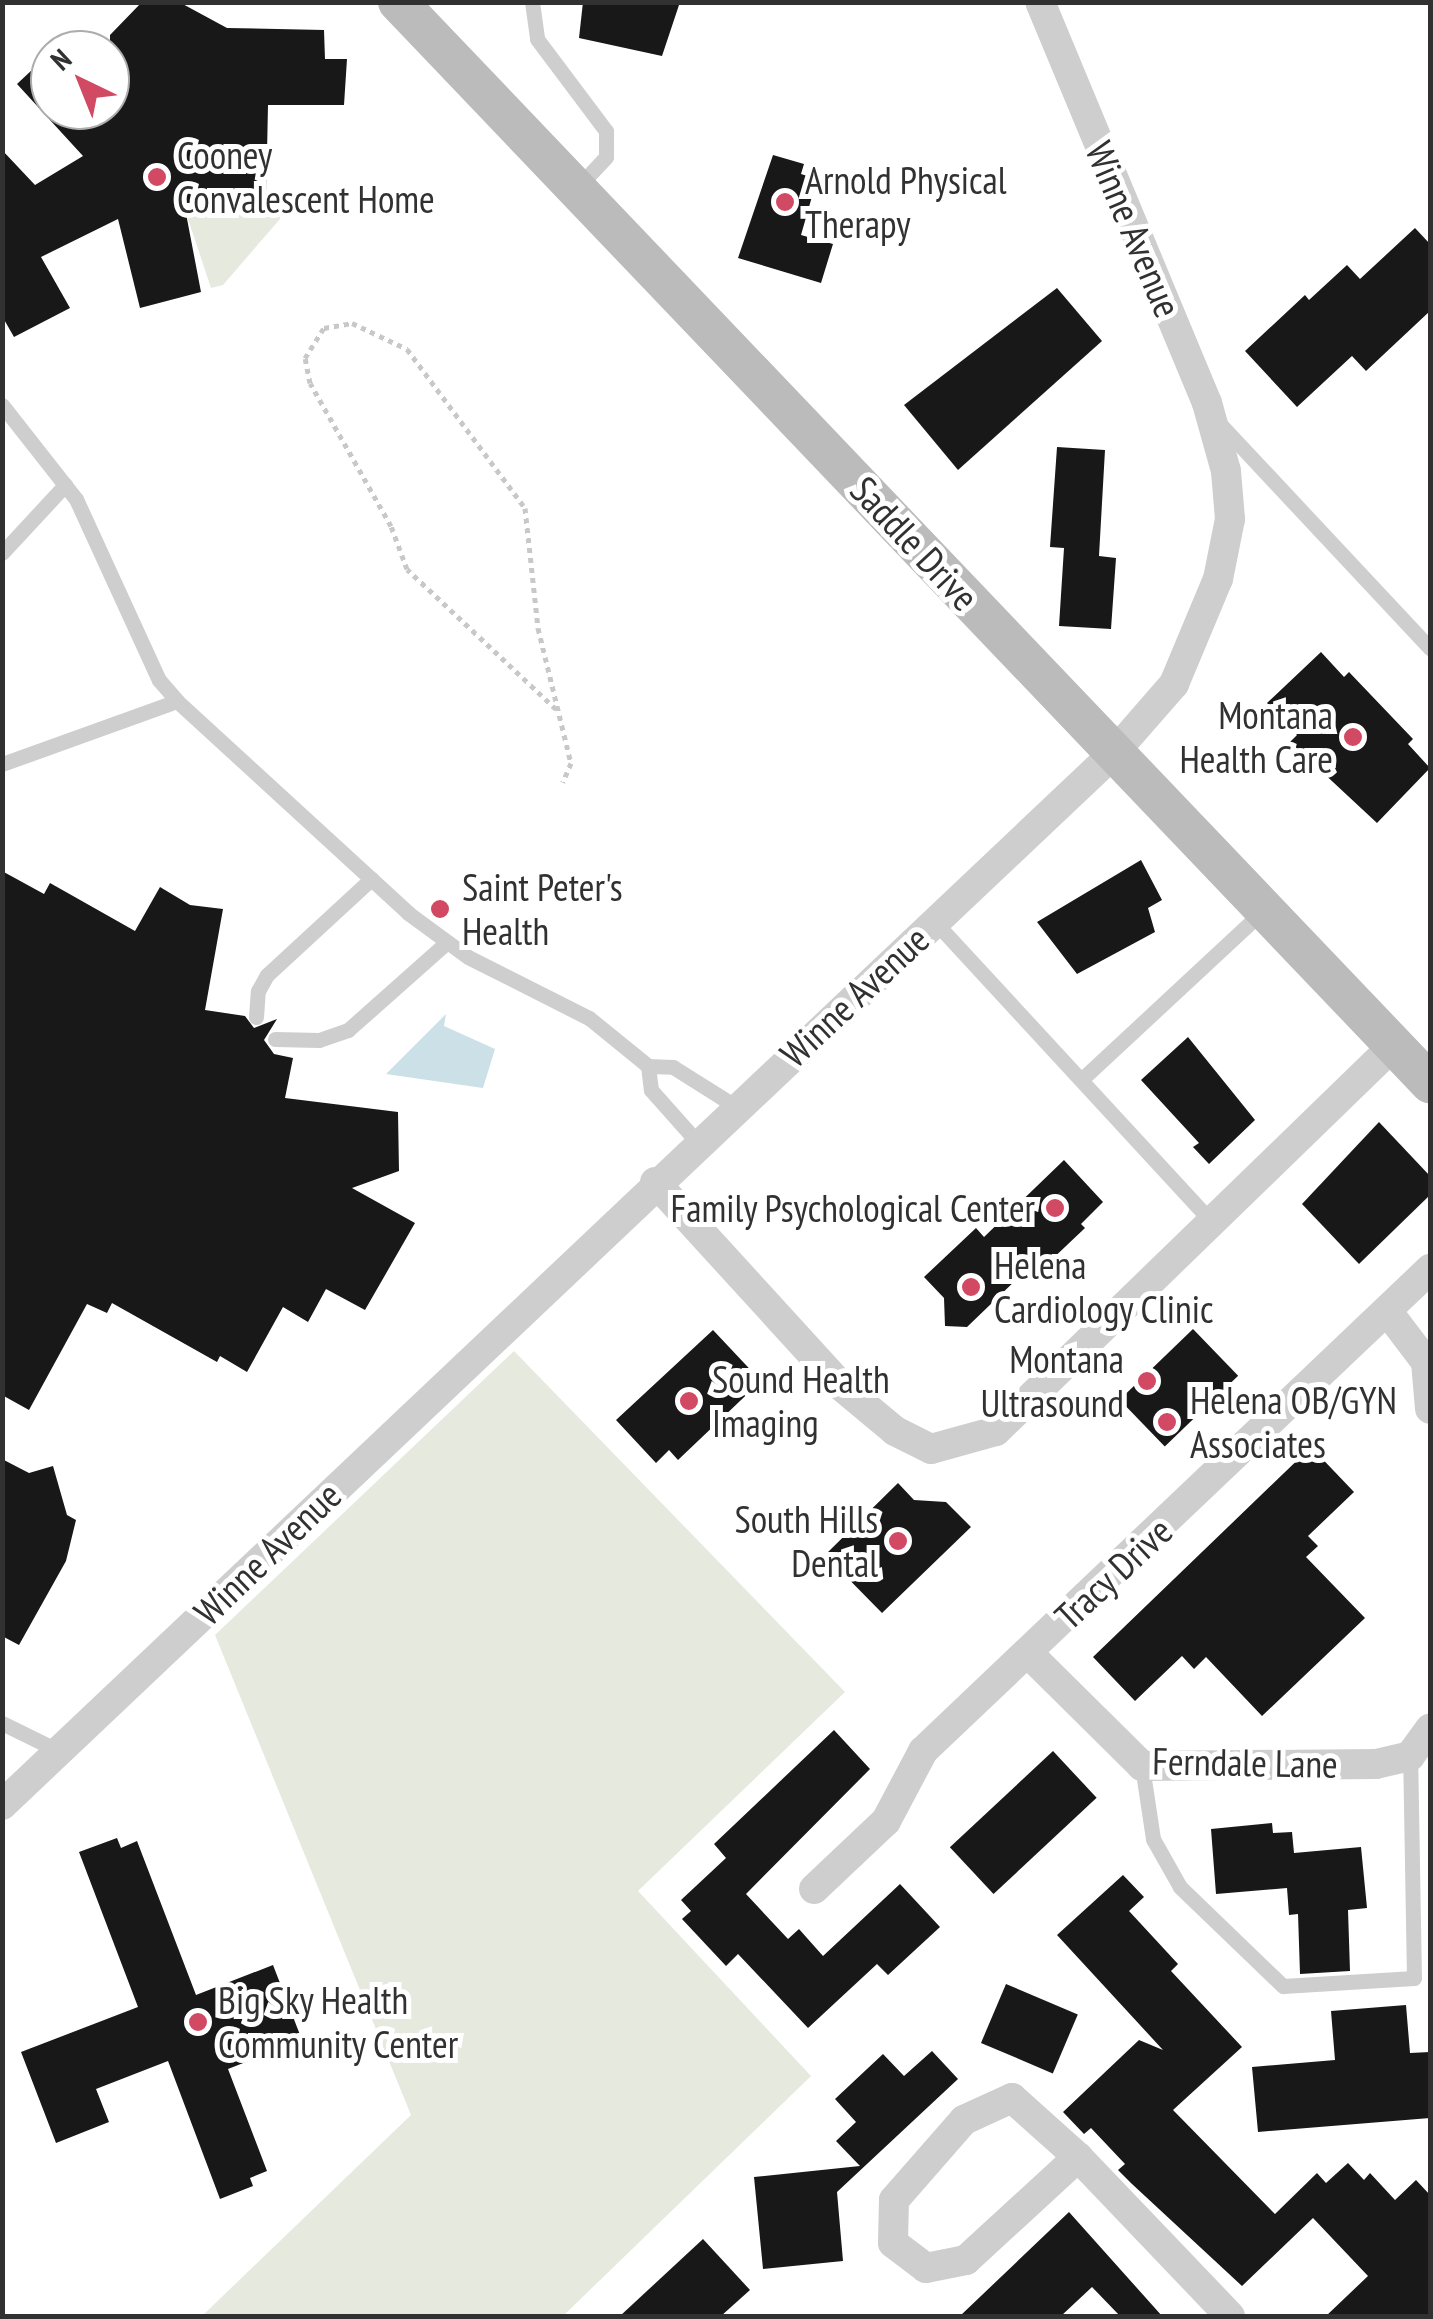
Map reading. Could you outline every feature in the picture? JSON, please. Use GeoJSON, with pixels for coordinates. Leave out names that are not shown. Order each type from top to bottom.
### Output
{"type":"FeatureCollection","features":[{"type":"Feature","properties":{"kind":"street","name":"Saddle Drive"},"geometry":{"type":"LineString","coordinates":[[398,2],[1430,1084]]}},
{"type":"Feature","properties":{"kind":"street","name":"Winne Avenue"},"geometry":{"type":"LineString","coordinates":[[2,1805],[735,1106],[1113,754],[1174,684],[1218,579],[1230,520],[1211,415],[1040,2]]}},
{"type":"Feature","properties":{"kind":"street"},"geometry":{"type":"LineString","coordinates":[[655,1182],[841,1386],[895,1431],[932,1449],[996,1430],[1394,1045]]}},
{"type":"Feature","properties":{"kind":"street","name":"Tracy Drive"},"geometry":{"type":"LineString","coordinates":[[814,1889],[886,1821],[922,1751],[1430,1270]]}},
{"type":"Feature","properties":{"kind":"street"},"geometry":{"type":"LineString","coordinates":[[1388,1312],[1428,1362],[1430,1409]]}},
{"type":"Feature","properties":{"kind":"street","name":"Ferndale Lane"},"geometry":{"type":"LineString","coordinates":[[1028,1653],[1142,1766],[1376,1764],[1410,1756]]}},
{"type":"Feature","properties":{"kind":"street"},"geometry":{"type":"LineString","coordinates":[[1410,1756],[1430,1728]]}},
{"type":"Feature","properties":{"kind":"street"},"geometry":{"type":"LineString","coordinates":[[1078,2158],[966,2260],[926,2268],[893,2243],[894,2200],[964,2120],[1012,2098],[1078,2158],[1230,2316]]}},
{"type":"Feature","properties":{"kind":"lane"},"geometry":{"type":"LineString","coordinates":[[532,2],[537,39],[606,131],[606,157],[576,189]]}},
{"type":"Feature","properties":{"kind":"lane"},"geometry":{"type":"LineString","coordinates":[[2,405],[64,485],[158,680],[177,702],[371,879],[447,942],[588,1018],[648,1066],[673,1067],[735,1106]]}},
{"type":"Feature","properties":{"kind":"lane"},"geometry":{"type":"LineString","coordinates":[[1211,415],[1430,648]]}},
{"type":"Feature","properties":{"kind":"lane"},"geometry":{"type":"LineString","coordinates":[[2,553],[64,485]]}},
{"type":"Feature","properties":{"kind":"lane"},"geometry":{"type":"LineString","coordinates":[[2,764],[177,702]]}},
{"type":"Feature","properties":{"kind":"lane"},"geometry":{"type":"LineString","coordinates":[[256,1017],[258,991],[267,975],[371,879]]}},
{"type":"Feature","properties":{"kind":"lane"},"geometry":{"type":"LineString","coordinates":[[1081,1080],[1264,910]]}},
{"type":"Feature","properties":{"kind":"lane"},"geometry":{"type":"LineString","coordinates":[[934,922],[1211,1221]]}},
{"type":"Feature","properties":{"kind":"lane"},"geometry":{"type":"LineString","coordinates":[[275,1039],[319,1040],[348,1030],[447,942]]}},
{"type":"Feature","properties":{"kind":"lane"},"geometry":{"type":"LineString","coordinates":[[648,1066],[651,1090],[698,1143]]}},
{"type":"Feature","properties":{"kind":"lane"},"geometry":{"type":"LineString","coordinates":[[2,1723],[59,1752]]}},
{"type":"Feature","properties":{"kind":"lane"},"geometry":{"type":"LineString","coordinates":[[1142,1766],[1153,1838],[1180,1887],[1283,1986],[1414,1978],[1410,1756]]}},
{"type":"Feature","properties":{"kind":"path"},"geometry":{"type":"LineString","coordinates":[[556,709],[406,569],[391,526],[310,383],[305,358],[324,328],[352,323],[407,349],[525,508],[538,628],[571,763],[563,782]]}},
{"type":"Feature","properties":{"kind":"shaded area"},"geometry":{"type":"Polygon","coordinates":[[[279,204],[280,219],[223,285],[211,288],[185,210],[279,204]]]}},
{"type":"Feature","properties":{"kind":"shaded area"},"geometry":{"type":"Polygon","coordinates":[[[446,1014],[444,1026],[495,1049],[483,1088],[386,1074],[446,1014]]]}},
{"type":"Feature","properties":{"kind":"shaded area"},"geometry":{"type":"Polygon","coordinates":[[[514,1351],[845,1692],[638,1891],[811,2076],[563,2316],[202,2316],[411,2115],[215,1635],[514,1351]]]}},
{"type":"Feature","properties":{"kind":"building","name":"Cooney Convalescent Home"},"geometry":{"type":"Polygon","coordinates":[[[142,2],[179,2],[227,28],[324,30],[325,59],[347,59],[344,105],[268,105],[266,202],[184,203],[201,292],[140,308],[118,219],[41,257],[70,308],[14,337],[2,316],[2,150],[35,185],[83,156],[59,130],[130,130],[130,30],[115,30],[142,2]]]}},
{"type":"Feature","properties":{"kind":"building"},"geometry":{"type":"Polygon","coordinates":[[[583,2],[680,2],[662,56],[579,38],[583,2]]]}},
{"type":"Feature","properties":{"kind":"building","name":"Cooney Convalescent Home"},"geometry":{"type":"Polygon","coordinates":[[[30,72],[30,98],[17,84],[30,72]]]}},
{"type":"Feature","properties":{"kind":"building","name":"Arnold Physical Therapy"},"geometry":{"type":"Polygon","coordinates":[[[773,155],[804,164],[801,174],[817,179],[801,235],[833,244],[821,283],[738,258],[773,155]]]}},
{"type":"Feature","properties":{"kind":"building"},"geometry":{"type":"Polygon","coordinates":[[[1415,228],[1430,244],[1430,311],[1366,371],[1352,356],[1297,407],[1245,351],[1305,295],[1309,300],[1347,265],[1360,279],[1415,228]]]}},
{"type":"Feature","properties":{"kind":"building"},"geometry":{"type":"Polygon","coordinates":[[[1057,288],[1102,341],[958,470],[904,405],[1057,288]]]}},
{"type":"Feature","properties":{"kind":"building"},"geometry":{"type":"Polygon","coordinates":[[[1057,447],[1105,450],[1099,556],[1116,558],[1111,629],[1059,626],[1064,548],[1050,547],[1057,447]]]}},
{"type":"Feature","properties":{"kind":"building","name":"Montana Health Care"},"geometry":{"type":"Polygon","coordinates":[[[1321,652],[1344,677],[1349,672],[1413,739],[1408,744],[1430,768],[1377,823],[1290,742],[1297,735],[1267,703],[1321,652]]]}},
{"type":"Feature","properties":{"kind":"building"},"geometry":{"type":"Polygon","coordinates":[[[1141,860],[1162,900],[1148,908],[1155,932],[1077,974],[1037,922],[1141,860]]]}},
{"type":"Feature","properties":{"kind":"building"},"geometry":{"type":"Polygon","coordinates":[[[2,871],[44,894],[50,883],[135,931],[160,887],[190,905],[223,909],[205,1010],[245,1016],[254,1028],[277,1019],[264,1040],[274,1054],[293,1058],[285,1098],[398,1112],[399,1171],[352,1188],[415,1223],[365,1310],[326,1289],[308,1322],[283,1307],[247,1372],[220,1356],[217,1362],[112,1303],[107,1313],[87,1304],[29,1410],[2,1395],[2,871]]]}},
{"type":"Feature","properties":{"kind":"building"},"geometry":{"type":"Polygon","coordinates":[[[1188,1037],[1255,1120],[1209,1164],[1193,1147],[1199,1143],[1141,1080],[1188,1037]]]}},
{"type":"Feature","properties":{"kind":"building"},"geometry":{"type":"Polygon","coordinates":[[[1379,1122],[1430,1176],[1430,1195],[1359,1264],[1302,1204],[1379,1122]]]}},
{"type":"Feature","properties":{"kind":"building"},"geometry":{"type":"Polygon","coordinates":[[[1064,1160],[1103,1202],[1081,1224],[1085,1228],[1047,1264],[1040,1257],[967,1327],[945,1326],[944,1298],[924,1277],[976,1228],[984,1237],[1064,1160]]]}},
{"type":"Feature","properties":{"kind":"building"},"geometry":{"type":"Polygon","coordinates":[[[1193,1329],[1238,1376],[1165,1447],[1120,1400],[1193,1329]]]}},
{"type":"Feature","properties":{"kind":"building","name":"Sound Health Imaging"},"geometry":{"type":"Polygon","coordinates":[[[713,1330],[761,1381],[678,1460],[669,1450],[656,1463],[616,1420],[713,1330]]]}},
{"type":"Feature","properties":{"kind":"building"},"geometry":{"type":"Polygon","coordinates":[[[1311,1447],[1354,1492],[1308,1536],[1318,1546],[1306,1557],[1365,1618],[1262,1716],[1206,1657],[1194,1669],[1182,1656],[1135,1701],[1093,1657],[1311,1447]]]}},
{"type":"Feature","properties":{"kind":"building"},"geometry":{"type":"Polygon","coordinates":[[[2,1459],[29,1473],[53,1466],[67,1515],[76,1520],[66,1561],[19,1645],[2,1636],[2,1459]]]}},
{"type":"Feature","properties":{"kind":"building","name":"South Hills Dental"},"geometry":{"type":"Polygon","coordinates":[[[898,1483],[914,1500],[946,1502],[971,1527],[882,1613],[825,1555],[898,1483]]]}},
{"type":"Feature","properties":{"kind":"building"},"geometry":{"type":"Polygon","coordinates":[[[834,1730],[870,1769],[746,1894],[788,1939],[799,1929],[823,1956],[900,1884],[940,1927],[888,1975],[877,1964],[808,2028],[738,1954],[726,1966],[682,1919],[691,1911],[681,1900],[726,1858],[714,1844],[834,1730]]]}},
{"type":"Feature","properties":{"kind":"building"},"geometry":{"type":"Polygon","coordinates":[[[1053,1751],[1097,1798],[994,1894],[950,1847],[1053,1751]]]}},
{"type":"Feature","properties":{"kind":"building"},"geometry":{"type":"Polygon","coordinates":[[[1272,1823],[1273,1833],[1292,1832],[1294,1853],[1361,1847],[1367,1908],[1348,1910],[1350,1971],[1300,1974],[1298,1914],[1289,1915],[1287,1888],[1216,1894],[1211,1829],[1272,1823]]]}},
{"type":"Feature","properties":{"kind":"building","name":"Big Sky Health Community Center"},"geometry":{"type":"Polygon","coordinates":[[[117,1838],[121,1848],[137,1841],[196,1995],[273,1965],[302,2040],[228,2069],[267,2171],[250,2178],[253,2186],[220,2199],[168,2061],[96,2089],[109,2122],[56,2143],[21,2052],[138,2007],[79,1852],[117,1838]]]}},
{"type":"Feature","properties":{"kind":"building"},"geometry":{"type":"Polygon","coordinates":[[[1123,1875],[1144,1897],[1129,1911],[1178,1964],[1171,1971],[1242,2047],[1173,2110],[1275,2214],[1317,2173],[1326,2183],[1348,2163],[1364,2180],[1370,2173],[1395,2200],[1416,2180],[1430,2195],[1430,2316],[1326,2316],[1368,2276],[1313,2218],[1242,2286],[1118,2170],[1125,2164],[1091,2128],[1084,2134],[1063,2112],[1139,2040],[1163,2050],[1057,1935],[1123,1875]]]}},
{"type":"Feature","properties":{"kind":"building"},"geometry":{"type":"Polygon","coordinates":[[[1006,1984],[1078,2014],[1053,2073],[981,2043],[1006,1984]]]}},
{"type":"Feature","properties":{"kind":"building"},"geometry":{"type":"Polygon","coordinates":[[[1406,2005],[1410,2053],[1430,2052],[1430,2118],[1258,2132],[1252,2067],[1335,2060],[1331,2011],[1406,2005]]]}},
{"type":"Feature","properties":{"kind":"building"},"geometry":{"type":"Polygon","coordinates":[[[932,2051],[958,2079],[837,2192],[843,2261],[763,2269],[754,2177],[860,2166],[836,2141],[856,2122],[835,2099],[883,2054],[904,2076],[932,2051]]]}},
{"type":"Feature","properties":{"kind":"building"},"geometry":{"type":"Polygon","coordinates":[[[1069,2212],[1162,2316],[1120,2316],[1092,2287],[1061,2316],[960,2316],[1069,2212]]]}},
{"type":"Feature","properties":{"kind":"building"},"geometry":{"type":"Polygon","coordinates":[[[703,2239],[750,2290],[721,2316],[620,2316],[703,2239]]]}},
{"type":"Feature","properties":{"kind":"place","name":"Cooney Convalescent Home"},"geometry":{"type":"Point","coordinates":[157,177]}},
{"type":"Feature","properties":{"kind":"place","name":"Arnold Physical Therapy"},"geometry":{"type":"Point","coordinates":[785,202]}},
{"type":"Feature","properties":{"kind":"place","name":"Montana Health Care"},"geometry":{"type":"Point","coordinates":[1353,737]}},
{"type":"Feature","properties":{"kind":"place","name":"Saint Peter's Health"},"geometry":{"type":"Point","coordinates":[440,909]}},
{"type":"Feature","properties":{"kind":"place","name":"Family Psychological Center"},"geometry":{"type":"Point","coordinates":[1055,1208]}},
{"type":"Feature","properties":{"kind":"place","name":"Helena Cardiology Clinic"},"geometry":{"type":"Point","coordinates":[971,1287]}},
{"type":"Feature","properties":{"kind":"place","name":"Montana Ultrasound"},"geometry":{"type":"Point","coordinates":[1147,1381]}},
{"type":"Feature","properties":{"kind":"place","name":"Sound Health Imaging"},"geometry":{"type":"Point","coordinates":[689,1401]}},
{"type":"Feature","properties":{"kind":"place","name":"Helena OB/GYN Associates"},"geometry":{"type":"Point","coordinates":[1167,1422]}},
{"type":"Feature","properties":{"kind":"place","name":"South Hills Dental"},"geometry":{"type":"Point","coordinates":[898,1541]}},
{"type":"Feature","properties":{"kind":"place","name":"Big Sky Health Community Center"},"geometry":{"type":"Point","coordinates":[198,2022]}}]}
